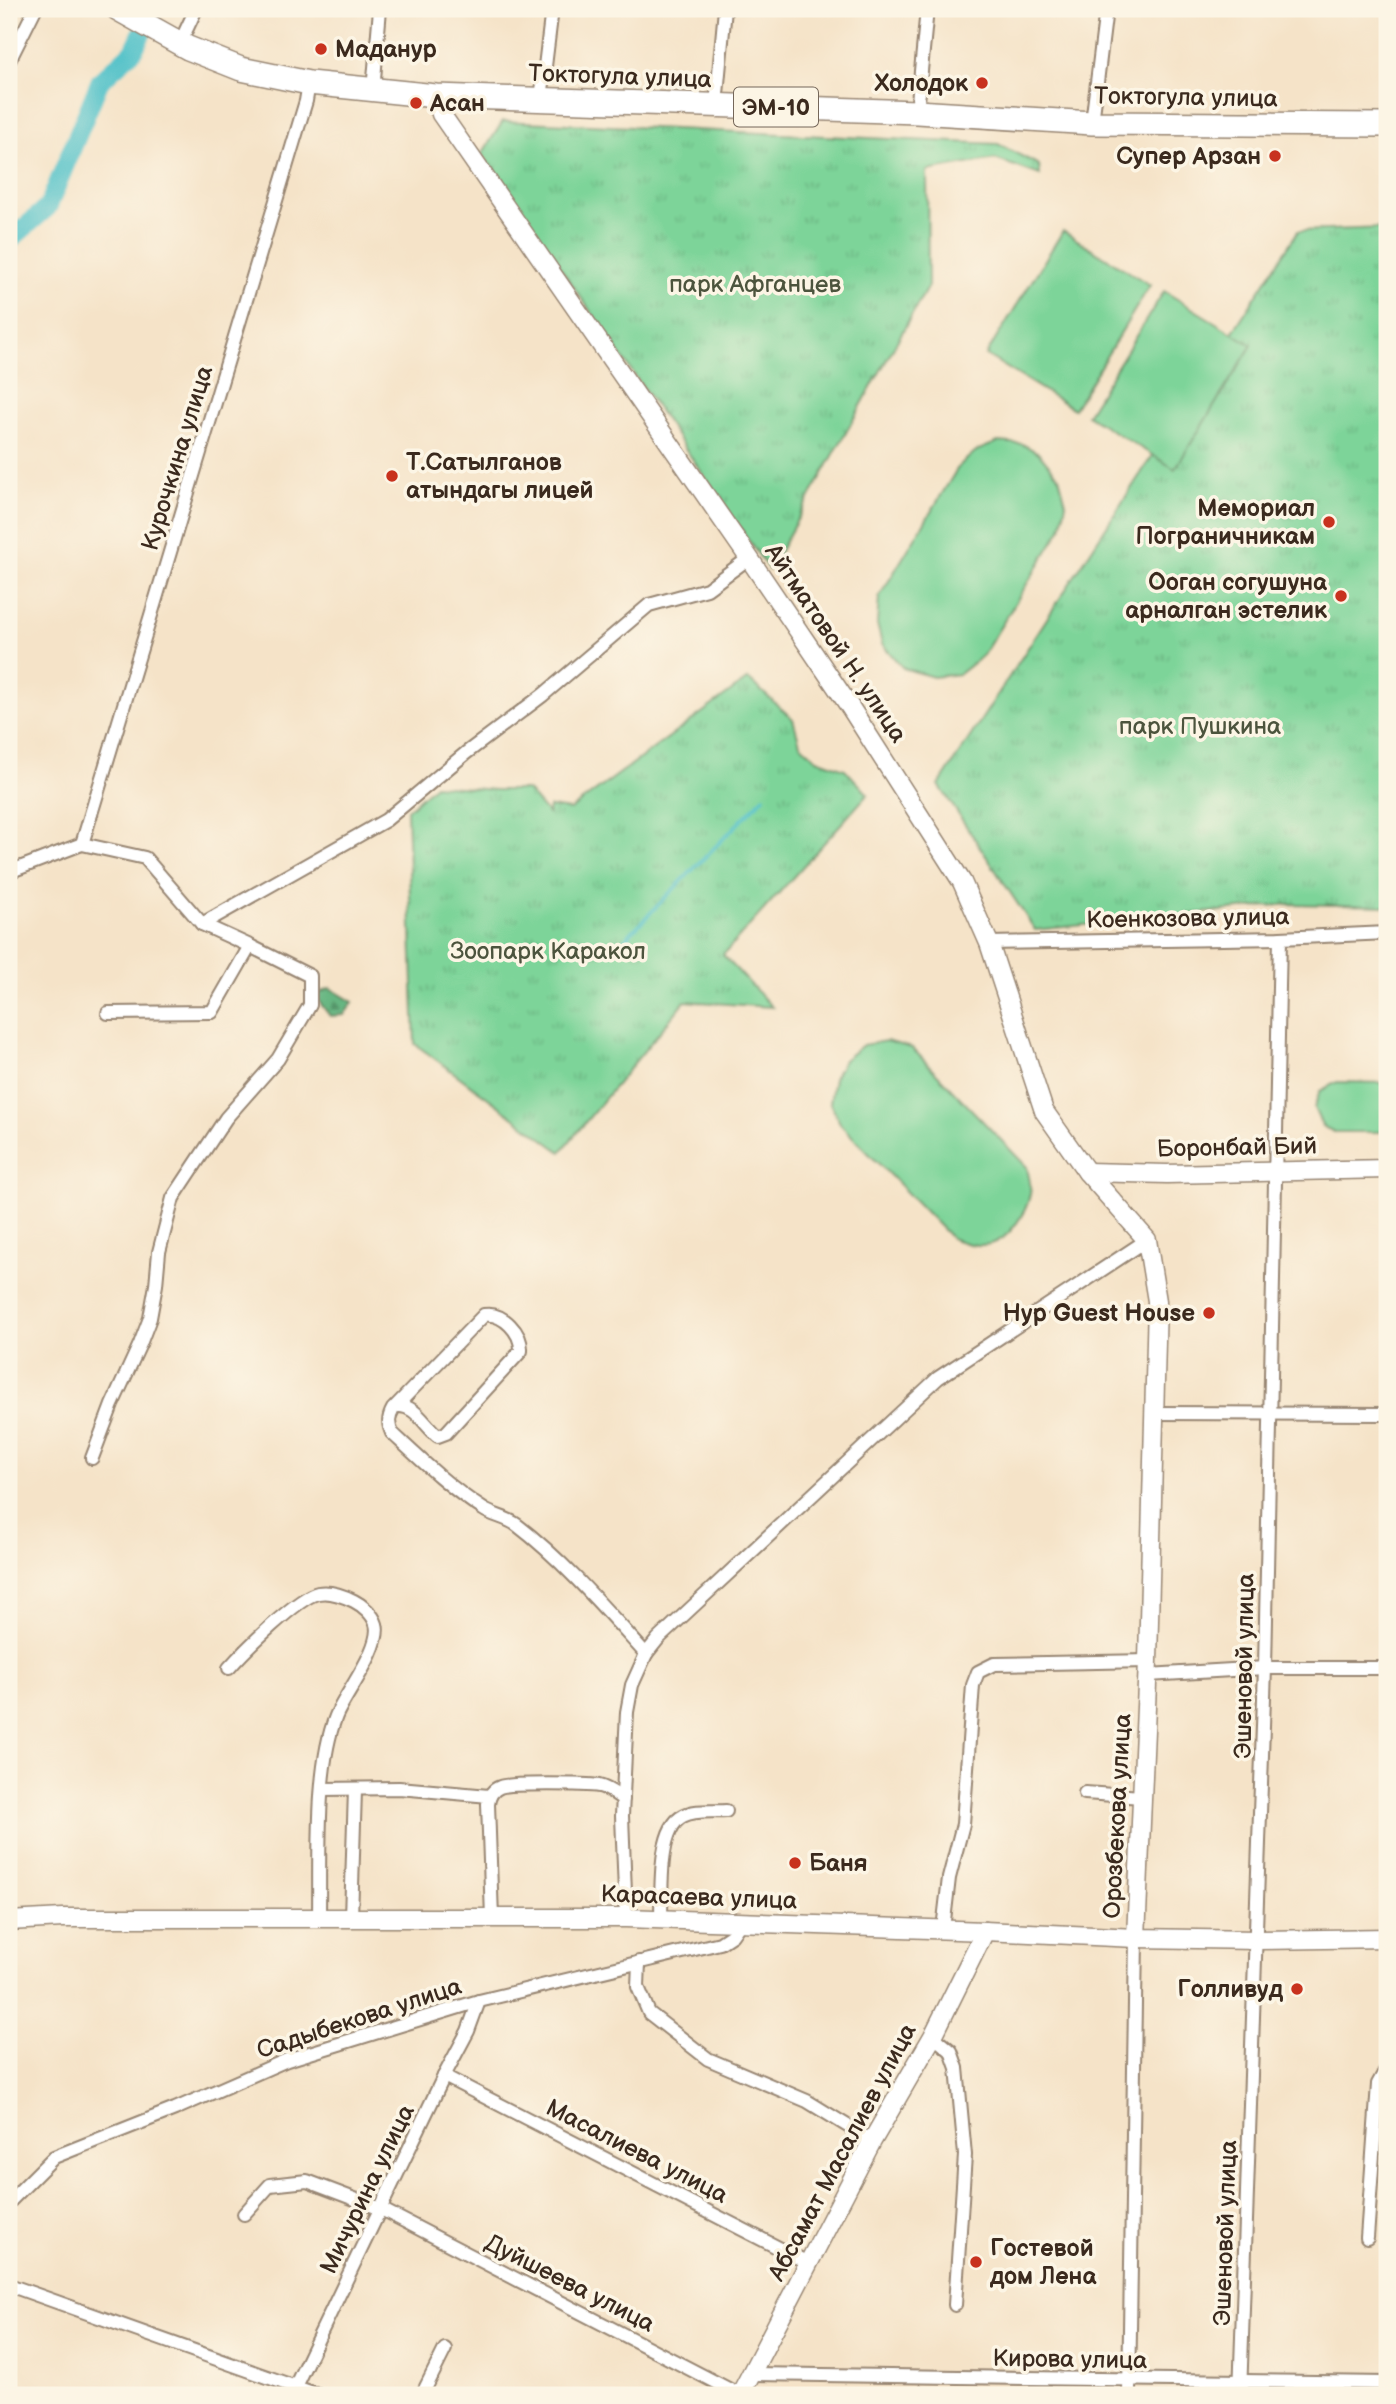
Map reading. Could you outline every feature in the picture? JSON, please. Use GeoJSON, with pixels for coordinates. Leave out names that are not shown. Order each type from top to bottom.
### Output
{"type":"FeatureCollection","features":[{"type":"Feature","properties":{"kind":"highway","name":"Токтогула улица"},"geometry":{"type":"LineString","coordinates":[[119,9],[176,41],[241,69],[309,83],[373,91],[436,96],[916,112],[1092,123],[1387,125]]}},
{"type":"Feature","properties":{"kind":"main road","name":"Айтматовой Н. улица"},"geometry":{"type":"LineString","coordinates":[[436,96],[441,114],[750,558],[962,882],[989,943],[1044,1111],[1087,1172],[1147,1240]]}},
{"type":"Feature","properties":{"kind":"main road","name":"Боронбай Бий"},"geometry":{"type":"LineString","coordinates":[[1087,1172],[1167,1174],[1387,1169]]}},
{"type":"Feature","properties":{"kind":"main road","name":"Орозбекова улица"},"geometry":{"type":"LineString","coordinates":[[1136,1938],[1148,1668],[1157,1301],[1147,1240]]}},
{"type":"Feature","properties":{"kind":"main road","name":"Карасаева улица"},"geometry":{"type":"LineString","coordinates":[[9,1921],[63,1918],[626,1918],[1136,1938],[1387,1938]]}},
{"type":"Feature","properties":{"kind":"main road","name":"Абсамат Масалиев улица"},"geometry":{"type":"LineString","coordinates":[[740,2395],[872,2141],[933,2036],[985,1931]]}},
{"type":"Feature","properties":{"kind":"street"},"geometry":{"type":"LineString","coordinates":[[9,61],[35,9]]}},
{"type":"Feature","properties":{"kind":"street"},"geometry":{"type":"LineString","coordinates":[[176,41],[196,9]]}},
{"type":"Feature","properties":{"kind":"street"},"geometry":{"type":"LineString","coordinates":[[373,91],[380,9]]}},
{"type":"Feature","properties":{"kind":"street"},"geometry":{"type":"LineString","coordinates":[[541,99],[552,9]]}},
{"type":"Feature","properties":{"kind":"street"},"geometry":{"type":"LineString","coordinates":[[716,105],[725,9]]}},
{"type":"Feature","properties":{"kind":"street"},"geometry":{"type":"LineString","coordinates":[[916,112],[927,9]]}},
{"type":"Feature","properties":{"kind":"street"},"geometry":{"type":"LineString","coordinates":[[1092,123],[1106,9]]}},
{"type":"Feature","properties":{"kind":"street","name":"Курочкина улица"},"geometry":{"type":"LineString","coordinates":[[82,844],[306,101],[309,83]]}},
{"type":"Feature","properties":{"kind":"street"},"geometry":{"type":"LineString","coordinates":[[202,924],[386,820],[466,753],[544,695],[649,605],[707,589],[750,558]]}},
{"type":"Feature","properties":{"kind":"street"},"geometry":{"type":"LineString","coordinates":[[9,872],[82,844],[145,858],[202,924],[310,976],[310,1005],[278,1059],[226,1118],[173,1198],[159,1252],[150,1318],[92,1458]]}},
{"type":"Feature","properties":{"kind":"street","name":"Коенкозова улица"},"geometry":{"type":"LineString","coordinates":[[989,943],[1280,938],[1387,933]]}},
{"type":"Feature","properties":{"kind":"street","name":"Эшеновой улица"},"geometry":{"type":"LineString","coordinates":[[1240,2389],[1265,1668],[1280,938]]}},
{"type":"Feature","properties":{"kind":"street"},"geometry":{"type":"LineString","coordinates":[[108,1013],[212,1012],[250,946]]}},
{"type":"Feature","properties":{"kind":"street"},"geometry":{"type":"LineString","coordinates":[[626,1918],[623,1799],[627,1712],[632,1685],[646,1654],[658,1639],[938,1378],[1147,1240]]}},
{"type":"Feature","properties":{"kind":"street"},"geometry":{"type":"LineString","coordinates":[[397,1406],[410,1408],[432,1432],[441,1436],[521,1351],[522,1343],[518,1335],[499,1317],[484,1315],[397,1406],[389,1416],[388,1425],[392,1433],[427,1465],[483,1509],[515,1524],[600,1604],[646,1654]]}},
{"type":"Feature","properties":{"kind":"street"},"geometry":{"type":"LineString","coordinates":[[1153,1413],[1387,1415]]}},
{"type":"Feature","properties":{"kind":"street"},"geometry":{"type":"LineString","coordinates":[[229,1668],[246,1648],[306,1597],[321,1592],[358,1603],[376,1625],[376,1636],[369,1655],[336,1717],[328,1743],[323,1789],[319,1918]]}},
{"type":"Feature","properties":{"kind":"street"},"geometry":{"type":"LineString","coordinates":[[943,1929],[949,1878],[964,1824],[973,1685],[978,1672],[994,1664],[1148,1668],[1387,1668]]}},
{"type":"Feature","properties":{"kind":"street"},"geometry":{"type":"LineString","coordinates":[[323,1789],[399,1788],[489,1796],[500,1787],[508,1785],[586,1784],[602,1786],[623,1799]]}},
{"type":"Feature","properties":{"kind":"street"},"geometry":{"type":"LineString","coordinates":[[351,1918],[355,1790]]}},
{"type":"Feature","properties":{"kind":"street"},"geometry":{"type":"LineString","coordinates":[[1085,1793],[1142,1797]]}},
{"type":"Feature","properties":{"kind":"street"},"geometry":{"type":"LineString","coordinates":[[489,1796],[492,1918]]}},
{"type":"Feature","properties":{"kind":"street"},"geometry":{"type":"LineString","coordinates":[[661,1920],[662,1865],[674,1824],[682,1816],[696,1812],[726,1811]]}},
{"type":"Feature","properties":{"kind":"street","name":"Садыбекова улица"},"geometry":{"type":"LineString","coordinates":[[9,2202],[54,2157],[175,2109],[287,2060],[479,2001],[720,1943],[732,1936],[741,1922]]}},
{"type":"Feature","properties":{"kind":"street","name":"Орозбекова улица"},"geometry":{"type":"LineString","coordinates":[[1129,2395],[1136,1938]]}},
{"type":"Feature","properties":{"kind":"street"},"geometry":{"type":"LineString","coordinates":[[639,1962],[638,1987],[649,2013],[708,2059],[807,2101],[872,2141]]}},
{"type":"Feature","properties":{"kind":"street","name":"Мичурина улица"},"geometry":{"type":"LineString","coordinates":[[293,2391],[468,2031],[479,2001]]}},
{"type":"Feature","properties":{"kind":"street"},"geometry":{"type":"LineString","coordinates":[[933,2036],[951,2051],[957,2068],[965,2155],[955,2305]]}},
{"type":"Feature","properties":{"kind":"street"},"geometry":{"type":"LineString","coordinates":[[1367,2238],[1378,2084],[1387,2068]]}},
{"type":"Feature","properties":{"kind":"street","name":"Масалиева улица"},"geometry":{"type":"LineString","coordinates":[[444,2076],[810,2264]]}},
{"type":"Feature","properties":{"kind":"street","name":"Дуйшеева улица"},"geometry":{"type":"LineString","coordinates":[[244,2214],[270,2185],[307,2181],[381,2209],[740,2395]]}},
{"type":"Feature","properties":{"kind":"street"},"geometry":{"type":"LineString","coordinates":[[9,2285],[293,2391],[318,2395]]}},
{"type":"Feature","properties":{"kind":"street"},"geometry":{"type":"LineString","coordinates":[[422,2395],[445,2349]]}},
{"type":"Feature","properties":{"kind":"street","name":"Кирова улица"},"geometry":{"type":"LineString","coordinates":[[752,2374],[1129,2381],[1240,2389],[1387,2384]]}},
{"type":"Feature","properties":{"kind":"green space","name":"парк Афганцев"},"geometry":{"type":"Polygon","coordinates":[[[503,121],[998,144],[1039,165],[1040,175],[995,159],[927,171],[928,286],[769,570],[482,154],[503,121]]]}},
{"type":"Feature","properties":{"kind":"green space","name":"парк Пушкина"},"geometry":{"type":"Polygon","coordinates":[[[1387,228],[1387,906],[1289,904],[1035,930],[939,785],[1298,231],[1387,228]]]}},
{"type":"Feature","properties":{"kind":"green space"},"geometry":{"type":"Polygon","coordinates":[[[1063,231],[1150,285],[1074,409],[986,355],[1063,231]]]}},
{"type":"Feature","properties":{"kind":"green space"},"geometry":{"type":"Polygon","coordinates":[[[1164,291],[1252,345],[1175,469],[1087,415],[1164,291]]]}},
{"type":"Feature","properties":{"kind":"green space"},"geometry":{"type":"Polygon","coordinates":[[[998,442],[1022,444],[1039,453],[1059,477],[1066,503],[1061,529],[983,655],[959,674],[933,677],[903,668],[882,644],[877,624],[879,597],[959,466],[976,451],[998,442]]]}},
{"type":"Feature","properties":{"kind":"green space","name":"Зоопарк Каракол"},"geometry":{"type":"Polygon","coordinates":[[[748,679],[793,719],[800,744],[817,759],[845,769],[868,794],[723,955],[772,1007],[685,1001],[561,1152],[415,1044],[407,810],[435,785],[527,790],[548,814],[549,807],[570,810],[748,679]]]}},
{"type":"Feature","properties":{"kind":"green space"},"geometry":{"type":"Polygon","coordinates":[[[330,988],[353,1002],[344,1015],[330,1016],[314,995],[330,988]]]}},
{"type":"Feature","properties":{"kind":"green space"},"geometry":{"type":"Polygon","coordinates":[[[886,1041],[912,1048],[1027,1167],[1030,1191],[1025,1209],[1016,1225],[997,1242],[974,1245],[951,1238],[841,1125],[830,1103],[834,1078],[844,1060],[863,1045],[886,1041]]]}},
{"type":"Feature","properties":{"kind":"green space"},"geometry":{"type":"Polygon","coordinates":[[[1337,1082],[1387,1083],[1387,1132],[1334,1132],[1322,1126],[1314,1108],[1320,1091],[1337,1082]]]}},
{"type":"Feature","properties":{"kind":"waterway"},"geometry":{"type":"LineString","coordinates":[[9,241],[48,207],[100,81],[134,50],[153,9]]}},
{"type":"Feature","properties":{"kind":"waterway"},"geometry":{"type":"LineString","coordinates":[[623,941],[764,797]]}},
{"type":"Feature","properties":{"kind":"place","name":"Маданур"},"geometry":{"type":"Point","coordinates":[321,49]}},
{"type":"Feature","properties":{"kind":"place","name":"Холодок"},"geometry":{"type":"Point","coordinates":[982,83]}},
{"type":"Feature","properties":{"kind":"place","name":"Асан"},"geometry":{"type":"Point","coordinates":[416,103]}},
{"type":"Feature","properties":{"kind":"place","name":"Супер Арзан"},"geometry":{"type":"Point","coordinates":[1275,156]}},
{"type":"Feature","properties":{"kind":"place","name":"Т.Сатылганов атындагы лицей"},"geometry":{"type":"Point","coordinates":[392,476]}},
{"type":"Feature","properties":{"kind":"place","name":"Мемориал Пограничникам"},"geometry":{"type":"Point","coordinates":[1329,522]}},
{"type":"Feature","properties":{"kind":"place","name":"Ооган согушуна арналган эстелик"},"geometry":{"type":"Point","coordinates":[1341,596]}},
{"type":"Feature","properties":{"kind":"place","name":"Нур Guest House"},"geometry":{"type":"Point","coordinates":[1209,1313]}},
{"type":"Feature","properties":{"kind":"place","name":"Баня"},"geometry":{"type":"Point","coordinates":[795,1863]}},
{"type":"Feature","properties":{"kind":"place","name":"Голливуд"},"geometry":{"type":"Point","coordinates":[1297,1989]}},
{"type":"Feature","properties":{"kind":"place","name":"Гостевой дом Лена"},"geometry":{"type":"Point","coordinates":[976,2262]}}]}
